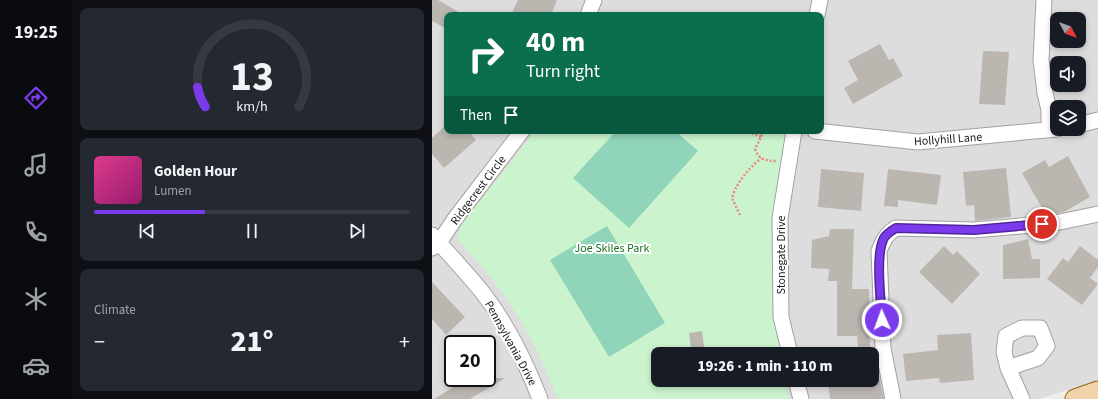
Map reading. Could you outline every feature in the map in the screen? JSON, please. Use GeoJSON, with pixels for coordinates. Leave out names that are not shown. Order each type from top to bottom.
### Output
{"type":"FeatureCollection","features":[{"type":"Feature","properties":{"kind":"main road"},"geometry":{"type":"LineString","coordinates":[[1075,399],[1098,391]]}},
{"type":"Feature","properties":{"kind":"street"},"geometry":{"type":"LineString","coordinates":[[589,12],[594,0]]}},
{"type":"Feature","properties":{"kind":"street"},"geometry":{"type":"LineString","coordinates":[[818,12],[820,0]]}},
{"type":"Feature","properties":{"kind":"street"},"geometry":{"type":"LineString","coordinates":[[1044,0],[1041,60],[1045,93],[1050,115]]}},
{"type":"Feature","properties":{"kind":"street"},"geometry":{"type":"LineString","coordinates":[[1086,123],[1098,120]]}},
{"type":"Feature","properties":{"kind":"street","name":"Hollyhill Lane"},"geometry":{"type":"LineString","coordinates":[[824,132],[918,142],[1050,129]]}},
{"type":"Feature","properties":{"kind":"street","name":"Ridgecrest Circle"},"geometry":{"type":"LineString","coordinates":[[434,242],[454,220],[520,134]]}},
{"type":"Feature","properties":{"kind":"street","name":"Stonegate Drive"},"geometry":{"type":"LineString","coordinates":[[788,347],[781,317],[780,218],[794,134]]}},
{"type":"Feature","properties":{"kind":"street"},"geometry":{"type":"LineString","coordinates":[[893,399],[883,348],[879,251],[884,238],[889,232],[896,228],[974,230],[1055,223],[1098,214]]}},
{"type":"Feature","properties":{"kind":"street","name":"Pennsylvania Drive"},"geometry":{"type":"LineString","coordinates":[[434,242],[484,295],[510,336],[531,376],[540,399]]}},
{"type":"Feature","properties":{"kind":"street"},"geometry":{"type":"LineString","coordinates":[[1008,368],[1022,399]]}},
{"type":"Feature","properties":{"kind":"street"},"geometry":{"type":"LineString","coordinates":[[798,387],[801,399]]}},
{"type":"Feature","properties":{"kind":"path"},"geometry":{"type":"LineString","coordinates":[[753,134],[762,137]]}},
{"type":"Feature","properties":{"kind":"path"},"geometry":{"type":"LineString","coordinates":[[763,134],[757,142],[755,149],[757,154],[761,158],[770,161],[789,162]]}},
{"type":"Feature","properties":{"kind":"path"},"geometry":{"type":"LineString","coordinates":[[740,215],[732,198],[735,188],[744,174],[761,158]]}},
{"type":"Feature","properties":{"kind":"shaded area"},"geometry":{"type":"Polygon","coordinates":[[[432,0],[1098,0],[1098,380],[1039,399],[432,399],[432,0]]]}},
{"type":"Feature","properties":{"kind":"green space","name":"Joe Skiles Park"},"geometry":{"type":"Polygon","coordinates":[[[533,134],[779,134],[786,136],[775,316],[780,347],[651,347],[651,387],[786,387],[789,399],[558,399],[539,355],[517,314],[494,281],[457,239],[462,223],[533,134]]]}},
{"type":"Feature","properties":{"kind":"green space"},"geometry":{"type":"Polygon","coordinates":[[[613,134],[678,134],[698,151],[629,228],[573,178],[613,134]]]}},
{"type":"Feature","properties":{"kind":"green space"},"geometry":{"type":"Polygon","coordinates":[[[607,226],[665,323],[609,357],[550,260],[607,226]]]}},
{"type":"Feature","properties":{"kind":"building"},"geometry":{"type":"Polygon","coordinates":[[[432,0],[438,0],[459,12],[444,12],[444,27],[432,21],[432,0]]]}},
{"type":"Feature","properties":{"kind":"building"},"geometry":{"type":"Polygon","coordinates":[[[518,0],[557,0],[552,12],[512,12],[518,0]]]}},
{"type":"Feature","properties":{"kind":"building"},"geometry":{"type":"Polygon","coordinates":[[[880,44],[889,60],[893,58],[903,76],[853,104],[844,88],[858,80],[848,61],[880,44]]]}},
{"type":"Feature","properties":{"kind":"building"},"geometry":{"type":"Polygon","coordinates":[[[983,51],[1009,52],[1005,105],[979,104],[983,51]]]}},
{"type":"Feature","properties":{"kind":"building"},"geometry":{"type":"Polygon","coordinates":[[[444,127],[444,134],[471,134],[476,140],[444,168],[432,154],[432,138],[444,127]]]}},
{"type":"Feature","properties":{"kind":"building"},"geometry":{"type":"Polygon","coordinates":[[[1068,156],[1090,197],[1064,212],[1046,215],[1022,173],[1045,160],[1049,167],[1068,156]]]}},
{"type":"Feature","properties":{"kind":"building"},"geometry":{"type":"Polygon","coordinates":[[[1006,168],[1011,217],[975,221],[974,205],[966,206],[963,172],[1006,168]]]}},
{"type":"Feature","properties":{"kind":"building"},"geometry":{"type":"Polygon","coordinates":[[[821,169],[864,173],[861,211],[818,207],[821,169]]]}},
{"type":"Feature","properties":{"kind":"building"},"geometry":{"type":"Polygon","coordinates":[[[888,169],[941,175],[937,205],[898,200],[898,207],[884,206],[888,169]]]}},
{"type":"Feature","properties":{"kind":"building"},"geometry":{"type":"Polygon","coordinates":[[[830,229],[854,229],[852,289],[869,289],[870,347],[858,347],[857,336],[837,336],[837,281],[828,281],[829,269],[811,268],[812,240],[829,236],[830,229]]]}},
{"type":"Feature","properties":{"kind":"building"},"geometry":{"type":"Polygon","coordinates":[[[1028,239],[1032,259],[1040,259],[1040,278],[1003,279],[1003,245],[1028,239]]]}},
{"type":"Feature","properties":{"kind":"building"},"geometry":{"type":"Polygon","coordinates":[[[944,246],[953,255],[957,251],[980,274],[952,304],[919,272],[944,246]]]}},
{"type":"Feature","properties":{"kind":"building"},"geometry":{"type":"Polygon","coordinates":[[[1080,246],[1098,260],[1098,267],[1090,278],[1098,284],[1082,305],[1047,279],[1063,258],[1068,262],[1080,246]]]}},
{"type":"Feature","properties":{"kind":"building"},"geometry":{"type":"Polygon","coordinates":[[[432,282],[465,317],[446,335],[432,319],[432,282]]]}},
{"type":"Feature","properties":{"kind":"building"},"geometry":{"type":"Polygon","coordinates":[[[702,331],[704,347],[691,347],[689,333],[702,331]]]}},
{"type":"Feature","properties":{"kind":"building"},"geometry":{"type":"Polygon","coordinates":[[[971,333],[974,380],[940,383],[939,378],[906,381],[903,354],[938,350],[937,335],[971,333]]]}},
{"type":"Feature","properties":{"kind":"building"},"geometry":{"type":"Polygon","coordinates":[[[879,376],[884,399],[830,399],[829,387],[879,387],[879,376]]]}},
{"type":"Feature","properties":{"kind":"building"},"geometry":{"type":"Polygon","coordinates":[[[496,378],[505,378],[496,383],[496,378]]]}},
{"type":"Feature","properties":{"kind":"building"},"geometry":{"type":"Polygon","coordinates":[[[454,387],[490,387],[470,399],[434,399],[454,387]]]}},
{"type":"Feature","properties":{"kind":"route"},"geometry":{"type":"LineString","coordinates":[[882,320],[879,251],[884,238],[889,232],[896,228],[974,230],[1042,224]]}}]}
